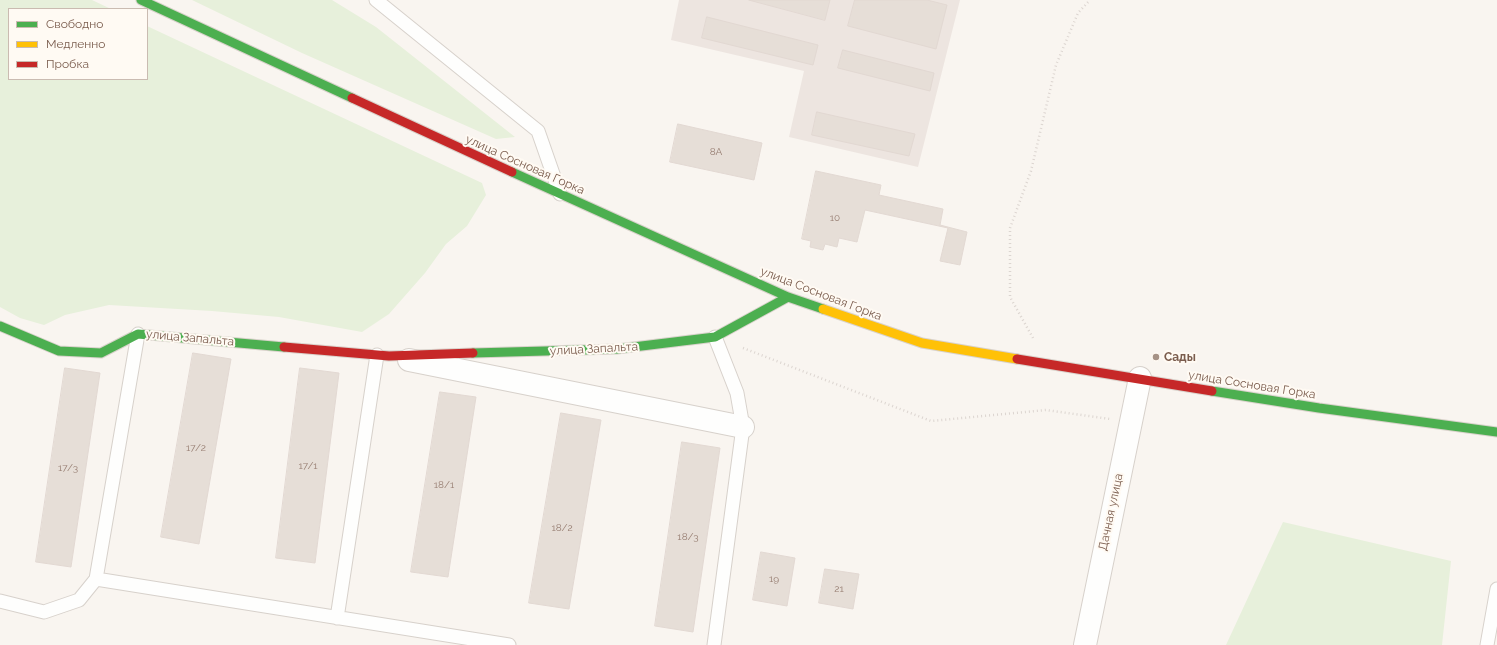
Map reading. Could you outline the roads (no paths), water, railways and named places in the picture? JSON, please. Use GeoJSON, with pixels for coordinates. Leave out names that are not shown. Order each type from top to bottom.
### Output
{"type":"FeatureCollection","features":[{"type":"Feature","properties":{"kind":"main road","name":"улица Сосновая Горка"},"geometry":{"type":"LineString","coordinates":[[140,0],[560,194],[788,297],[922,343],[1048,365],[1140,378],[1319,408],[1497,432]]}},
{"type":"Feature","properties":{"kind":"main road","name":"улица Запальта"},"geometry":{"type":"LineString","coordinates":[[0,326],[59,350],[101,353],[138,334],[383,355],[617,349],[715,337],[788,297]]}},
{"type":"Feature","properties":{"kind":"street","name":"улица Запальта"},"geometry":{"type":"LineString","coordinates":[[383,355],[743,427]]}},
{"type":"Feature","properties":{"kind":"street","name":"Дачная улица"},"geometry":{"type":"LineString","coordinates":[[1085,645],[1140,378]]}},
{"type":"Feature","properties":{"kind":"lane"},"geometry":{"type":"LineString","coordinates":[[376,0],[538,131],[560,194]]}},
{"type":"Feature","properties":{"kind":"lane"},"geometry":{"type":"LineString","coordinates":[[0,602],[44,612],[79,600],[96,579],[138,334]]}},
{"type":"Feature","properties":{"kind":"lane"},"geometry":{"type":"LineString","coordinates":[[714,645],[743,427],[738,393],[715,337]]}},
{"type":"Feature","properties":{"kind":"lane"},"geometry":{"type":"LineString","coordinates":[[337,618],[383,355]]}},
{"type":"Feature","properties":{"kind":"lane"},"geometry":{"type":"LineString","coordinates":[[96,579],[509,645]]}},
{"type":"Feature","properties":{"kind":"lane"},"geometry":{"type":"LineString","coordinates":[[1487,645],[1497,589]]}},
{"type":"Feature","properties":{"kind":"place","name":"Сады"},"geometry":{"type":"Point","coordinates":[1156,357]}}]}
